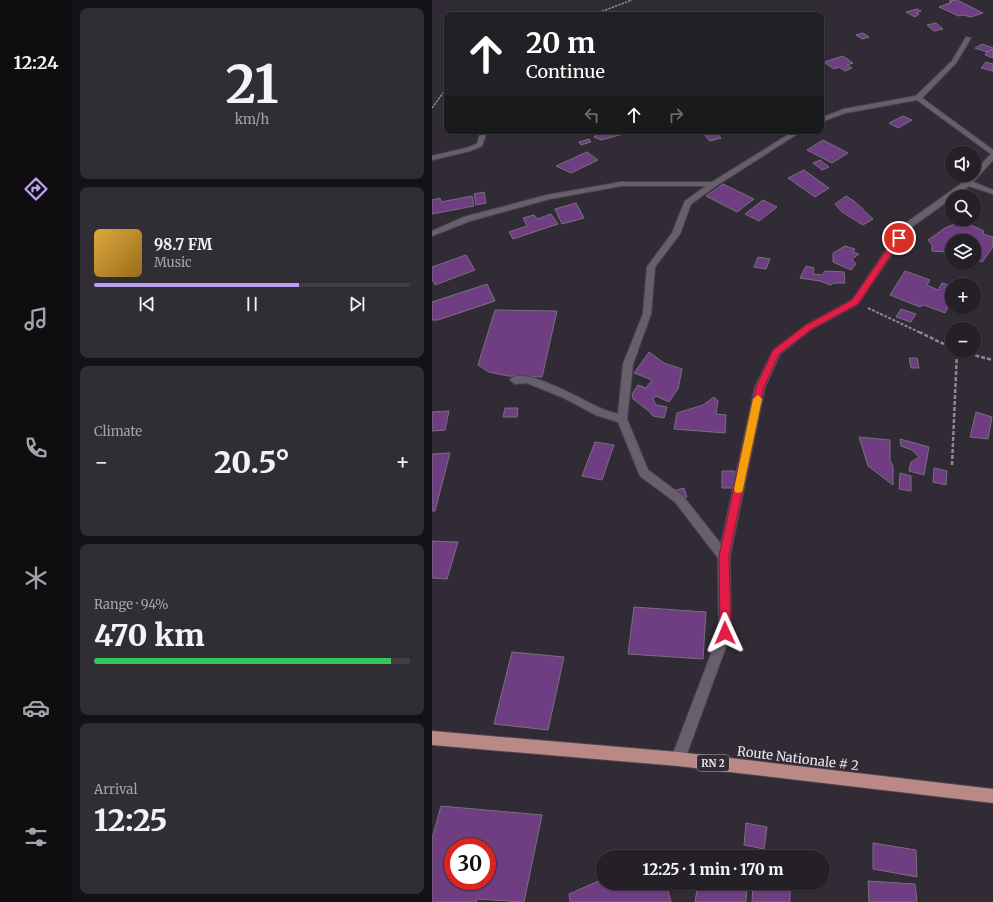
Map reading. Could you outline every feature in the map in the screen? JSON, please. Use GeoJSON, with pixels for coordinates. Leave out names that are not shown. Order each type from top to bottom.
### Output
{"type":"FeatureCollection","features":[{"type":"Feature","properties":{"kind":"main road","name":"Route Nationale # 2"},"geometry":{"type":"LineString","coordinates":[[432,738],[678,759],[993,796]]}},
{"type":"Feature","properties":{"kind":"street"},"geometry":{"type":"LineString","coordinates":[[824,119],[844,111],[918,98],[954,62],[968,38]]}},
{"type":"Feature","properties":{"kind":"street"},"geometry":{"type":"LineString","coordinates":[[918,98],[993,153]]}},
{"type":"Feature","properties":{"kind":"street"},"geometry":{"type":"LineString","coordinates":[[432,158],[468,150],[480,144],[483,134]]}},
{"type":"Feature","properties":{"kind":"street"},"geometry":{"type":"LineString","coordinates":[[724,556],[679,499],[644,473],[622,419],[628,364],[647,314],[651,267],[676,234],[688,203],[713,184],[794,134]]}},
{"type":"Feature","properties":{"kind":"street"},"geometry":{"type":"LineString","coordinates":[[678,759],[725,633],[724,556],[760,387],[776,352],[809,327],[855,302],[906,227],[968,183],[993,156]]}},
{"type":"Feature","properties":{"kind":"street"},"geometry":{"type":"LineString","coordinates":[[968,183],[993,192]]}},
{"type":"Feature","properties":{"kind":"street"},"geometry":{"type":"LineString","coordinates":[[432,234],[467,219],[550,197],[621,184],[713,184]]}},
{"type":"Feature","properties":{"kind":"street"},"geometry":{"type":"LineString","coordinates":[[515,380],[528,379],[567,395],[599,412],[622,419]]}},
{"type":"Feature","properties":{"kind":"path"},"geometry":{"type":"LineString","coordinates":[[600,12],[632,0]]}},
{"type":"Feature","properties":{"kind":"path"},"geometry":{"type":"LineString","coordinates":[[432,108],[444,92]]}},
{"type":"Feature","properties":{"kind":"path"},"geometry":{"type":"LineString","coordinates":[[855,302],[945,345]]}},
{"type":"Feature","properties":{"kind":"path"},"geometry":{"type":"LineString","coordinates":[[981,357],[993,360]]}},
{"type":"Feature","properties":{"kind":"path"},"geometry":{"type":"LineString","coordinates":[[952,465],[958,358]]}},
{"type":"Feature","properties":{"kind":"building"},"geometry":{"type":"Polygon","coordinates":[[[957,0],[983,13],[971,17],[963,15],[959,16],[939,7],[952,2],[949,1],[957,0]]]}},
{"type":"Feature","properties":{"kind":"building"},"geometry":{"type":"Polygon","coordinates":[[[917,9],[921,11],[916,13],[919,14],[915,17],[906,12],[917,9]]]}},
{"type":"Feature","properties":{"kind":"building"},"geometry":{"type":"Polygon","coordinates":[[[936,23],[943,29],[934,31],[927,25],[936,23]]]}},
{"type":"Feature","properties":{"kind":"building"},"geometry":{"type":"Polygon","coordinates":[[[863,33],[869,37],[862,39],[856,35],[863,33]]]}},
{"type":"Feature","properties":{"kind":"building"},"geometry":{"type":"Polygon","coordinates":[[[982,44],[993,49],[987,52],[975,48],[982,44]]]}},
{"type":"Feature","properties":{"kind":"building"},"geometry":{"type":"Polygon","coordinates":[[[993,49],[993,58],[985,55],[987,52],[993,49]]]}},
{"type":"Feature","properties":{"kind":"building"},"geometry":{"type":"Polygon","coordinates":[[[843,56],[853,63],[847,65],[852,68],[845,71],[839,67],[834,69],[824,62],[843,56]]]}},
{"type":"Feature","properties":{"kind":"building"},"geometry":{"type":"Polygon","coordinates":[[[986,62],[993,64],[993,71],[981,68],[986,62]]]}},
{"type":"Feature","properties":{"kind":"building"},"geometry":{"type":"Polygon","coordinates":[[[903,116],[912,120],[898,128],[889,123],[903,116]]]}},
{"type":"Feature","properties":{"kind":"building"},"geometry":{"type":"Polygon","coordinates":[[[598,134],[623,134],[601,140],[594,137],[598,134]]]}},
{"type":"Feature","properties":{"kind":"building"},"geometry":{"type":"Polygon","coordinates":[[[704,134],[718,134],[721,138],[710,141],[704,134]]]}},
{"type":"Feature","properties":{"kind":"building"},"geometry":{"type":"Polygon","coordinates":[[[589,139],[591,142],[581,145],[579,142],[589,139]]]}},
{"type":"Feature","properties":{"kind":"building"},"geometry":{"type":"Polygon","coordinates":[[[823,140],[848,153],[832,163],[807,150],[823,140]]]}},
{"type":"Feature","properties":{"kind":"building"},"geometry":{"type":"Polygon","coordinates":[[[587,152],[598,160],[571,173],[556,166],[587,152]]]}},
{"type":"Feature","properties":{"kind":"building"},"geometry":{"type":"Polygon","coordinates":[[[820,160],[829,167],[822,170],[813,163],[820,160]]]}},
{"type":"Feature","properties":{"kind":"building"},"geometry":{"type":"Polygon","coordinates":[[[804,170],[829,188],[815,197],[788,178],[804,170]]]}},
{"type":"Feature","properties":{"kind":"building"},"geometry":{"type":"Polygon","coordinates":[[[723,184],[754,199],[737,212],[706,196],[723,184]]]}},
{"type":"Feature","properties":{"kind":"building"},"geometry":{"type":"Polygon","coordinates":[[[484,192],[486,203],[476,205],[474,194],[484,192]]]}},
{"type":"Feature","properties":{"kind":"building"},"geometry":{"type":"Polygon","coordinates":[[[472,196],[474,206],[432,214],[432,200],[440,198],[441,202],[472,196]]]}},
{"type":"Feature","properties":{"kind":"building"},"geometry":{"type":"Polygon","coordinates":[[[846,196],[854,201],[873,219],[863,225],[842,212],[835,204],[846,196]]]}},
{"type":"Feature","properties":{"kind":"building"},"geometry":{"type":"Polygon","coordinates":[[[763,200],[777,207],[759,221],[745,214],[763,200]]]}},
{"type":"Feature","properties":{"kind":"building"},"geometry":{"type":"Polygon","coordinates":[[[576,203],[584,218],[562,224],[555,209],[576,203]]]}},
{"type":"Feature","properties":{"kind":"building"},"geometry":{"type":"Polygon","coordinates":[[[551,214],[558,224],[513,239],[509,232],[527,226],[523,218],[534,215],[537,219],[551,214]]]}},
{"type":"Feature","properties":{"kind":"building"},"geometry":{"type":"Polygon","coordinates":[[[950,226],[973,226],[984,231],[983,234],[993,237],[993,247],[982,262],[981,234],[945,234],[945,252],[932,251],[932,245],[928,240],[950,226]]]}},
{"type":"Feature","properties":{"kind":"building"},"geometry":{"type":"Polygon","coordinates":[[[845,246],[855,249],[853,252],[859,254],[852,259],[856,264],[851,270],[833,262],[833,253],[845,246]]]}},
{"type":"Feature","properties":{"kind":"building"},"geometry":{"type":"Polygon","coordinates":[[[466,255],[475,270],[435,285],[432,279],[432,267],[466,255]]]}},
{"type":"Feature","properties":{"kind":"building"},"geometry":{"type":"Polygon","coordinates":[[[758,257],[770,259],[766,269],[754,267],[758,257]]]}},
{"type":"Feature","properties":{"kind":"building"},"geometry":{"type":"Polygon","coordinates":[[[806,266],[814,268],[813,274],[822,275],[825,271],[844,272],[845,283],[834,283],[830,285],[820,281],[800,278],[806,266]]]}},
{"type":"Feature","properties":{"kind":"building"},"geometry":{"type":"Polygon","coordinates":[[[905,271],[930,280],[927,285],[938,290],[942,283],[945,284],[945,313],[924,305],[920,307],[890,295],[905,271]]]}},
{"type":"Feature","properties":{"kind":"building"},"geometry":{"type":"Polygon","coordinates":[[[487,284],[495,301],[438,320],[432,320],[432,302],[487,284]]]}},
{"type":"Feature","properties":{"kind":"building"},"geometry":{"type":"Polygon","coordinates":[[[901,309],[916,314],[911,322],[896,317],[901,309]]]}},
{"type":"Feature","properties":{"kind":"building"},"geometry":{"type":"Polygon","coordinates":[[[495,310],[557,311],[542,377],[508,376],[489,372],[478,365],[495,310]]]}},
{"type":"Feature","properties":{"kind":"building"},"geometry":{"type":"Polygon","coordinates":[[[649,352],[664,363],[682,369],[678,389],[669,402],[656,396],[653,399],[656,405],[667,407],[664,418],[653,416],[633,399],[632,394],[638,385],[646,388],[652,380],[634,373],[649,352]]]}},
{"type":"Feature","properties":{"kind":"building"},"geometry":{"type":"Polygon","coordinates":[[[909,358],[917,358],[919,368],[911,368],[909,358]]]}},
{"type":"Feature","properties":{"kind":"building"},"geometry":{"type":"Polygon","coordinates":[[[714,397],[718,401],[716,414],[726,415],[725,433],[674,429],[677,413],[703,405],[714,397]]]}},
{"type":"Feature","properties":{"kind":"building"},"geometry":{"type":"Polygon","coordinates":[[[505,408],[518,408],[517,417],[503,417],[505,408]]]}},
{"type":"Feature","properties":{"kind":"building"},"geometry":{"type":"Polygon","coordinates":[[[449,411],[445,430],[432,431],[432,412],[449,411]]]}},
{"type":"Feature","properties":{"kind":"building"},"geometry":{"type":"Polygon","coordinates":[[[976,412],[992,417],[988,439],[970,437],[976,412]]]}},
{"type":"Feature","properties":{"kind":"building"},"geometry":{"type":"Polygon","coordinates":[[[859,437],[890,440],[890,461],[893,466],[893,485],[868,466],[859,437]]]}},
{"type":"Feature","properties":{"kind":"building"},"geometry":{"type":"Polygon","coordinates":[[[900,439],[929,447],[924,475],[909,471],[911,462],[919,457],[912,450],[901,446],[900,439]]]}},
{"type":"Feature","properties":{"kind":"building"},"geometry":{"type":"Polygon","coordinates":[[[595,442],[614,445],[602,480],[582,476],[595,442]]]}},
{"type":"Feature","properties":{"kind":"building"},"geometry":{"type":"Polygon","coordinates":[[[450,453],[435,511],[432,511],[432,454],[450,453]]]}},
{"type":"Feature","properties":{"kind":"building"},"geometry":{"type":"Polygon","coordinates":[[[934,468],[947,471],[946,485],[933,482],[934,468]]]}},
{"type":"Feature","properties":{"kind":"building"},"geometry":{"type":"Polygon","coordinates":[[[722,471],[735,471],[735,488],[722,488],[722,471]]]}},
{"type":"Feature","properties":{"kind":"building"},"geometry":{"type":"Polygon","coordinates":[[[900,473],[911,476],[911,491],[899,489],[900,473]]]}},
{"type":"Feature","properties":{"kind":"building"},"geometry":{"type":"Polygon","coordinates":[[[684,488],[687,497],[679,499],[676,490],[684,488]]]}},
{"type":"Feature","properties":{"kind":"building"},"geometry":{"type":"Polygon","coordinates":[[[432,541],[458,542],[447,579],[432,578],[432,541]]]}},
{"type":"Feature","properties":{"kind":"building"},"geometry":{"type":"Polygon","coordinates":[[[634,607],[706,612],[703,659],[628,654],[634,607]]]}},
{"type":"Feature","properties":{"kind":"building"},"geometry":{"type":"Polygon","coordinates":[[[512,652],[564,657],[548,730],[494,724],[512,652]]]}},
{"type":"Feature","properties":{"kind":"building"},"geometry":{"type":"Polygon","coordinates":[[[441,806],[542,815],[524,902],[477,899],[476,902],[432,902],[432,839],[441,806]]]}},
{"type":"Feature","properties":{"kind":"building"},"geometry":{"type":"Polygon","coordinates":[[[746,823],[767,827],[764,849],[744,845],[746,823]]]}},
{"type":"Feature","properties":{"kind":"building"},"geometry":{"type":"Polygon","coordinates":[[[873,843],[916,850],[917,877],[873,869],[873,843]]]}},
{"type":"Feature","properties":{"kind":"building"},"geometry":{"type":"Polygon","coordinates":[[[868,881],[915,884],[917,902],[869,902],[868,881]]]}},
{"type":"Feature","properties":{"kind":"building"},"geometry":{"type":"Polygon","coordinates":[[[596,882],[596,890],[668,890],[671,902],[570,902],[569,894],[596,882]]]}},
{"type":"Feature","properties":{"kind":"building"},"geometry":{"type":"Polygon","coordinates":[[[697,890],[747,890],[746,902],[695,902],[697,890]]]}},
{"type":"Feature","properties":{"kind":"building"},"geometry":{"type":"Polygon","coordinates":[[[753,890],[790,890],[790,902],[752,902],[753,890]]]}},
{"type":"Feature","properties":{"kind":"slow traffic"},"geometry":{"type":"LineString","coordinates":[[738,489],[758,399]]}},
{"type":"Feature","properties":{"kind":"route"},"geometry":{"type":"LineString","coordinates":[[725,633],[724,556],[760,387],[776,352],[809,327],[855,302],[899,238]]}}]}
